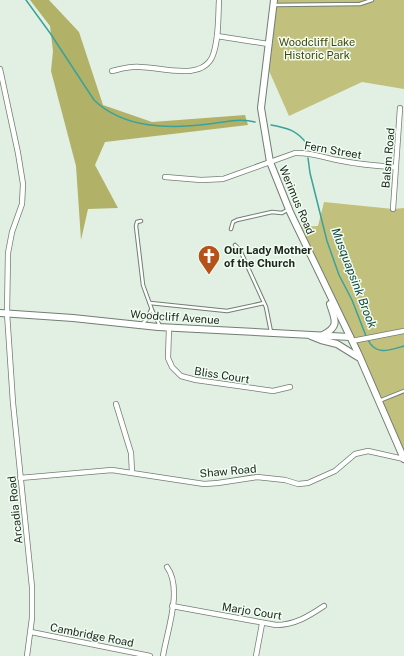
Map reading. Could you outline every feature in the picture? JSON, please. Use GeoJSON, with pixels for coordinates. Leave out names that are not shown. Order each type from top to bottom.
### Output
{"type":"FeatureCollection","features":[{"type":"Feature","properties":{"kind":"main road","name":"Werimus Road"},"geometry":{"type":"LineString","coordinates":[[274,3],[261,108],[270,162],[289,210],[360,358],[404,459]]}},
{"type":"Feature","properties":{"kind":"main road"},"geometry":{"type":"LineString","coordinates":[[323,335],[333,329],[335,324],[327,291]]}},
{"type":"Feature","properties":{"kind":"main road","name":"Woodcliff Avenue"},"geometry":{"type":"LineString","coordinates":[[0,313],[73,318],[139,326],[323,335],[351,339]]}},
{"type":"Feature","properties":{"kind":"main road"},"geometry":{"type":"LineString","coordinates":[[309,335],[320,340],[337,344],[360,358]]}},
{"type":"Feature","properties":{"kind":"street"},"geometry":{"type":"LineString","coordinates":[[112,71],[138,66],[196,71],[210,61],[217,36],[219,0]]}},
{"type":"Feature","properties":{"kind":"street"},"geometry":{"type":"LineString","coordinates":[[217,36],[268,44]]}},
{"type":"Feature","properties":{"kind":"street","name":"Arcadia Road"},"geometry":{"type":"LineString","coordinates":[[0,69],[23,184],[22,204],[12,232],[8,253],[7,314],[20,478],[32,587],[31,632],[27,656]]}},
{"type":"Feature","properties":{"kind":"street","name":"Balsm Road"},"geometry":{"type":"LineString","coordinates":[[393,209],[400,108]]}},
{"type":"Feature","properties":{"kind":"street","name":"Fern Street"},"geometry":{"type":"LineString","coordinates":[[165,177],[201,180],[224,179],[294,153],[310,152],[349,162],[395,168]]}},
{"type":"Feature","properties":{"kind":"street","name":"Bliss Court"},"geometry":{"type":"LineString","coordinates":[[169,328],[168,358],[172,367],[181,376],[196,380],[273,391],[290,387]]}},
{"type":"Feature","properties":{"kind":"street"},"geometry":{"type":"LineString","coordinates":[[351,339],[363,339],[404,331]]}},
{"type":"Feature","properties":{"kind":"street"},"geometry":{"type":"LineString","coordinates":[[116,404],[131,453],[132,472]]}},
{"type":"Feature","properties":{"kind":"street","name":"Shaw Road"},"geometry":{"type":"LineString","coordinates":[[20,478],[96,471],[132,472],[204,484],[257,477],[303,484],[335,470],[350,457],[361,452],[373,451],[404,459]]}},
{"type":"Feature","properties":{"kind":"street"},"geometry":{"type":"LineString","coordinates":[[163,656],[175,586],[171,573],[167,567]]}},
{"type":"Feature","properties":{"kind":"street","name":"Marjo Court"},"geometry":{"type":"LineString","coordinates":[[172,606],[262,624],[288,625],[298,622],[324,606]]}},
{"type":"Feature","properties":{"kind":"street"},"geometry":{"type":"LineString","coordinates":[[256,656],[262,624]]}},
{"type":"Feature","properties":{"kind":"street","name":"Cambridge Road"},"geometry":{"type":"LineString","coordinates":[[31,632],[150,656]]}},
{"type":"Feature","properties":{"kind":"lane"},"geometry":{"type":"LineString","coordinates":[[274,3],[360,4],[372,0]]}},
{"type":"Feature","properties":{"kind":"lane"},"geometry":{"type":"LineString","coordinates":[[231,229],[233,222],[237,220],[272,212],[282,213],[289,210]]}},
{"type":"Feature","properties":{"kind":"lane"},"geometry":{"type":"LineString","coordinates":[[141,221],[137,222],[136,226],[143,285],[152,310],[161,327]]}},
{"type":"Feature","properties":{"kind":"lane"},"geometry":{"type":"LineString","coordinates":[[235,245],[238,247],[264,303],[271,333]]}},
{"type":"Feature","properties":{"kind":"lane"},"geometry":{"type":"LineString","coordinates":[[150,303],[228,311],[264,303]]}},
{"type":"Feature","properties":{"kind":"lane"},"geometry":{"type":"LineString","coordinates":[[139,326],[147,319],[152,310]]}},
{"type":"Feature","properties":{"kind":"lane"},"geometry":{"type":"LineString","coordinates":[[379,401],[404,391]]}},
{"type":"Feature","properties":{"kind":"green space","name":"Woodcliff Lake Historic Park"},"geometry":{"type":"Polygon","coordinates":[[[274,0],[404,0],[404,89],[362,82],[289,116],[266,64],[274,0]]]}},
{"type":"Feature","properties":{"kind":"green space"},"geometry":{"type":"Polygon","coordinates":[[[324,202],[393,209],[404,208],[404,459],[297,227],[318,226],[324,202]]]}},
{"type":"Feature","properties":{"kind":"shaded area"},"geometry":{"type":"Polygon","coordinates":[[[30,0],[49,0],[79,32],[103,105],[152,122],[245,115],[248,125],[105,142],[95,165],[118,208],[88,209],[81,240],[76,166],[51,71],[53,51],[50,26],[30,0]]]}},
{"type":"Feature","properties":{"kind":"waterway","name":"Musquapsink Brook"},"geometry":{"type":"LineString","coordinates":[[26,0],[50,33],[94,100],[106,110],[119,117],[133,122],[163,126],[194,126],[238,120],[255,122]]}},
{"type":"Feature","properties":{"kind":"waterway","name":"Musquapsink Brook"},"geometry":{"type":"LineString","coordinates":[[271,125],[291,130],[307,144]]}},
{"type":"Feature","properties":{"kind":"waterway","name":"Musquapsink Brook"},"geometry":{"type":"LineString","coordinates":[[308,158],[310,173],[327,241],[339,275],[352,300],[366,336]]}},
{"type":"Feature","properties":{"kind":"waterway","name":"Musquapsink Brook"},"geometry":{"type":"LineString","coordinates":[[368,340],[371,345],[379,350],[389,350],[404,346]]}},
{"type":"Feature","properties":{"kind":"place","name":"Our Lady Mother of the Church"},"geometry":{"type":"Point","coordinates":[209,276]}}]}
